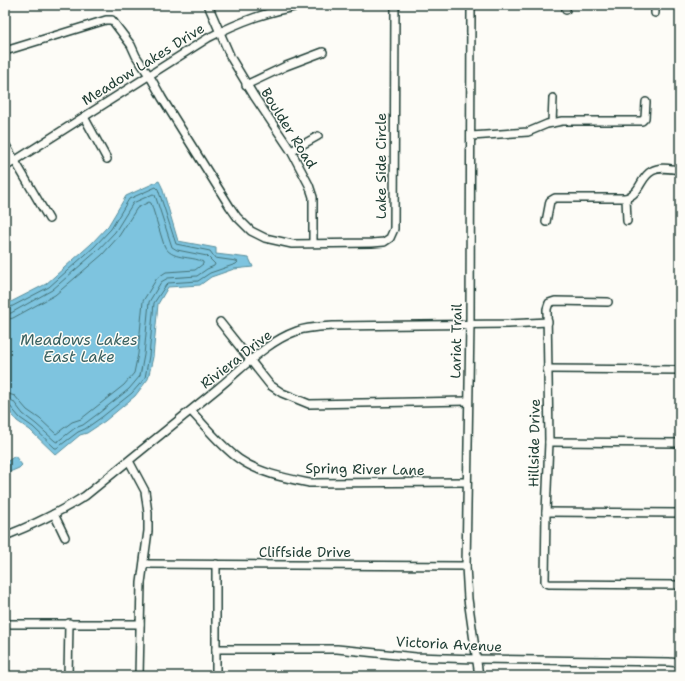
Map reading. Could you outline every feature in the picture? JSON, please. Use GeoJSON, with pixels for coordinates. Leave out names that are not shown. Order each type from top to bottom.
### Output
{"type":"FeatureCollection","features":[{"type":"Feature","properties":{"kind":"street","name":"Boulder Road"},"geometry":{"type":"LineString","coordinates":[[208,5],[231,58],[246,85],[291,151],[309,185],[313,197],[313,243]]}},
{"type":"Feature","properties":{"kind":"street","name":"Meadow Lakes Drive"},"geometry":{"type":"LineString","coordinates":[[5,167],[219,32],[262,14],[305,5]]}},
{"type":"Feature","properties":{"kind":"street","name":"Lake Side Circle"},"geometry":{"type":"LineString","coordinates":[[5,51],[106,20],[112,20],[130,45],[237,217],[251,231],[264,238],[292,244],[372,243],[387,240],[394,229],[396,5]]}},
{"type":"Feature","properties":{"kind":"street","name":"Lariat Trail"},"geometry":{"type":"LineString","coordinates":[[472,5],[470,324],[466,566],[468,599],[478,676]]}},
{"type":"Feature","properties":{"kind":"street"},"geometry":{"type":"LineString","coordinates":[[246,85],[286,66],[323,52]]}},
{"type":"Feature","properties":{"kind":"street"},"geometry":{"type":"LineString","coordinates":[[552,98],[552,123]]}},
{"type":"Feature","properties":{"kind":"street"},"geometry":{"type":"LineString","coordinates":[[471,136],[528,132],[562,121],[642,121],[645,118],[646,102]]}},
{"type":"Feature","properties":{"kind":"street"},"geometry":{"type":"LineString","coordinates":[[84,117],[107,159]]}},
{"type":"Feature","properties":{"kind":"street"},"geometry":{"type":"LineString","coordinates":[[291,151],[318,136]]}},
{"type":"Feature","properties":{"kind":"street"},"geometry":{"type":"LineString","coordinates":[[5,144],[49,219]]}},
{"type":"Feature","properties":{"kind":"street"},"geometry":{"type":"LineString","coordinates":[[546,222],[550,202],[555,198],[626,198],[635,193],[651,171],[661,168],[680,170]]}},
{"type":"Feature","properties":{"kind":"street"},"geometry":{"type":"LineString","coordinates":[[626,198],[627,221]]}},
{"type":"Feature","properties":{"kind":"street","name":"Hillside Drive"},"geometry":{"type":"LineString","coordinates":[[608,302],[555,301],[549,303],[547,310],[549,442],[545,581],[546,583],[680,585]]}},
{"type":"Feature","properties":{"kind":"street"},"geometry":{"type":"LineString","coordinates":[[220,322],[270,385],[282,393],[310,404],[468,401]]}},
{"type":"Feature","properties":{"kind":"street","name":"Riviera Drive"},"geometry":{"type":"LineString","coordinates":[[5,536],[54,514],[85,496],[191,411],[251,360],[282,338],[297,331],[306,328],[333,326],[548,322]]}},
{"type":"Feature","properties":{"kind":"street"},"geometry":{"type":"LineString","coordinates":[[547,369],[680,370]]}},
{"type":"Feature","properties":{"kind":"street","name":"Spring River Lane"},"geometry":{"type":"LineString","coordinates":[[191,411],[225,447],[240,459],[259,469],[279,476],[309,482],[467,482]]}},
{"type":"Feature","properties":{"kind":"street"},"geometry":{"type":"LineString","coordinates":[[549,442],[680,442]]}},
{"type":"Feature","properties":{"kind":"street"},"geometry":{"type":"LineString","coordinates":[[129,461],[147,499],[148,531],[141,583],[139,676]]}},
{"type":"Feature","properties":{"kind":"street"},"geometry":{"type":"LineString","coordinates":[[546,512],[680,513]]}},
{"type":"Feature","properties":{"kind":"street"},"geometry":{"type":"LineString","coordinates":[[54,514],[65,537]]}},
{"type":"Feature","properties":{"kind":"street","name":"Cliffside Drive"},"geometry":{"type":"LineString","coordinates":[[144,564],[466,566]]}},
{"type":"Feature","properties":{"kind":"street"},"geometry":{"type":"LineString","coordinates":[[216,564],[216,676]]}},
{"type":"Feature","properties":{"kind":"street"},"geometry":{"type":"LineString","coordinates":[[68,676],[69,623]]}},
{"type":"Feature","properties":{"kind":"street"},"geometry":{"type":"LineString","coordinates":[[5,624],[140,624]]}},
{"type":"Feature","properties":{"kind":"street","name":"Victoria Avenue"},"geometry":{"type":"LineString","coordinates":[[216,649],[337,649],[416,657],[680,663]]}},
{"type":"Feature","properties":{"kind":"water","name":"Meadows Lakes East Lake"},"geometry":{"type":"Polygon","coordinates":[[[159,181],[178,241],[216,248],[216,254],[249,258],[253,267],[234,269],[211,277],[200,285],[168,287],[158,304],[153,357],[148,379],[135,396],[105,421],[87,433],[80,435],[56,455],[30,430],[17,421],[5,406],[5,305],[46,284],[91,244],[108,226],[126,196],[159,181]]]}},
{"type":"Feature","properties":{"kind":"water"},"geometry":{"type":"Polygon","coordinates":[[[15,456],[22,465],[19,468],[5,474],[5,463],[15,456]]]}}]}
